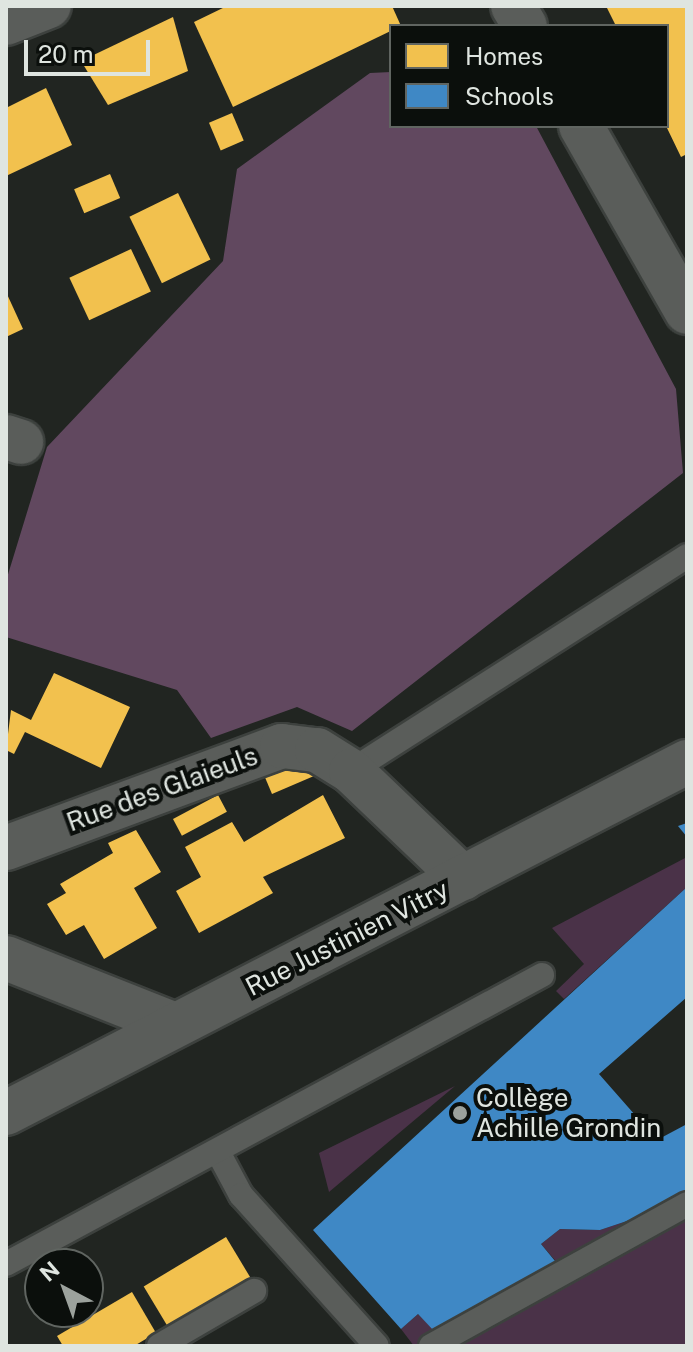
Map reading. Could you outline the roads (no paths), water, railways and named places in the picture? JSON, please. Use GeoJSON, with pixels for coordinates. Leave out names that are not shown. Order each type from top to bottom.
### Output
{"type":"FeatureCollection","features":[{"type":"Feature","properties":{"kind":"street"},"geometry":{"type":"LineString","coordinates":[[6,23],[49,6]]}},
{"type":"Feature","properties":{"kind":"street"},"geometry":{"type":"LineString","coordinates":[[513,6],[524,24]]}},
{"type":"Feature","properties":{"kind":"street"},"geometry":{"type":"LineString","coordinates":[[582,128],[687,312]]}},
{"type":"Feature","properties":{"kind":"street","name":"Rue des Glaieuls"},"geometry":{"type":"LineString","coordinates":[[6,848],[282,746],[317,750],[351,771],[463,878]]}},
{"type":"Feature","properties":{"kind":"street","name":"Rue Justinien Vitry"},"geometry":{"type":"LineString","coordinates":[[6,1113],[687,762]]}},
{"type":"Feature","properties":{"kind":"street"},"geometry":{"type":"LineString","coordinates":[[6,958],[175,1025]]}},
{"type":"Feature","properties":{"kind":"lane"},"geometry":{"type":"LineString","coordinates":[[351,771],[687,556]]}},
{"type":"Feature","properties":{"kind":"lane"},"geometry":{"type":"LineString","coordinates":[[6,1264],[542,975]]}},
{"type":"Feature","properties":{"kind":"lane"},"geometry":{"type":"LineString","coordinates":[[218,1152],[241,1195],[371,1344]]}},
{"type":"Feature","properties":{"kind":"lane"},"geometry":{"type":"LineString","coordinates":[[431,1346],[687,1204]]}},
{"type":"Feature","properties":{"kind":"lane"},"geometry":{"type":"LineString","coordinates":[[159,1346],[254,1291]]}},
{"type":"Feature","properties":{"kind":"place","name":"Collège Achille Grondin"},"geometry":{"type":"Point","coordinates":[460,1113]}}]}
